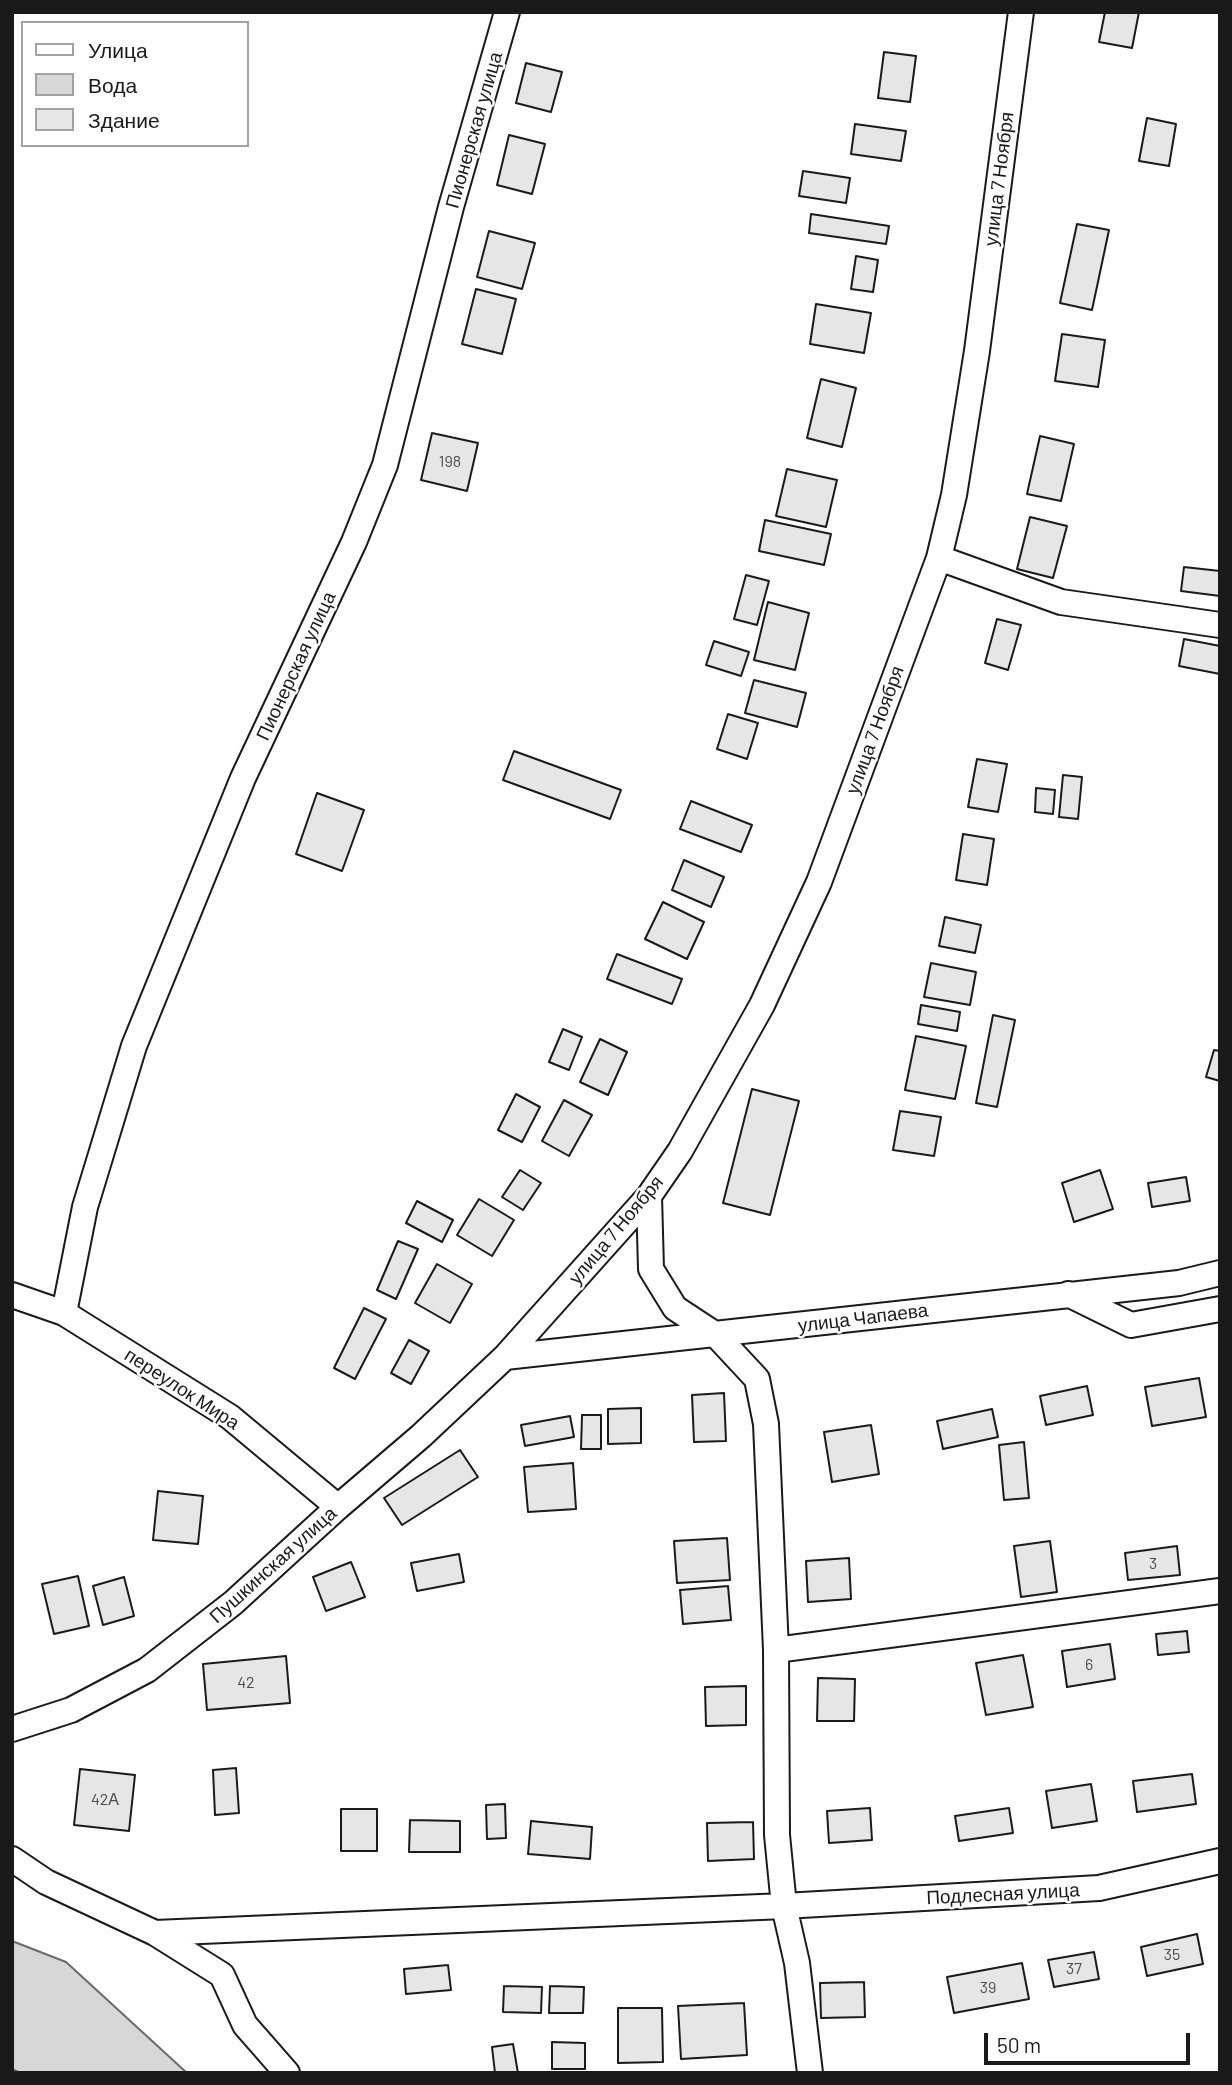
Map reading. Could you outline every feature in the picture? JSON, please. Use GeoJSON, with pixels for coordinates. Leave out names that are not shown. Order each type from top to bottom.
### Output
{"type":"FeatureCollection","features":[{"type":"Feature","properties":{"kind":"street","name":"Пионерская улица"},"geometry":{"type":"LineString","coordinates":[[64,1313],[85,1207],[134,1046],[243,778],[354,542],[385,464],[451,207],[507,12]]}},
{"type":"Feature","properties":{"kind":"street","name":"улица 7 Ноября"},"geometry":{"type":"LineString","coordinates":[[505,1357],[649,1196],[680,1151],[762,1005],[818,882],[939,558],[954,495],[977,351],[1021,12]]}},
{"type":"Feature","properties":{"kind":"street"},"geometry":{"type":"LineString","coordinates":[[939,558],[1061,602],[1220,625]]}},
{"type":"Feature","properties":{"kind":"street"},"geometry":{"type":"LineString","coordinates":[[649,1196],[650,1269],[675,1308],[716,1335],[757,1379],[766,1424],[776,1650],[777,1835],[784,1906],[797,1962],[810,2073]]}},
{"type":"Feature","properties":{"kind":"street","name":"улица Чапаева"},"geometry":{"type":"LineString","coordinates":[[505,1357],[1179,1283],[1220,1273]]}},
{"type":"Feature","properties":{"kind":"street"},"geometry":{"type":"LineString","coordinates":[[1068,1294],[1131,1325],[1220,1309]]}},
{"type":"Feature","properties":{"kind":"street","name":"переулок Мира"},"geometry":{"type":"LineString","coordinates":[[12,1295],[64,1313],[230,1417],[338,1507]]}},
{"type":"Feature","properties":{"kind":"street","name":"Пушкинская улица"},"geometry":{"type":"LineString","coordinates":[[12,1729],[71,1710],[147,1670],[233,1603],[421,1436],[505,1357]]}},
{"type":"Feature","properties":{"kind":"street"},"geometry":{"type":"LineString","coordinates":[[776,1650],[1220,1591]]}},
{"type":"Feature","properties":{"kind":"street"},"geometry":{"type":"LineString","coordinates":[[12,1859],[46,1882],[155,1933],[222,1975],[245,2025],[287,2073]]}},
{"type":"Feature","properties":{"kind":"street","name":"Подлесная улица"},"geometry":{"type":"LineString","coordinates":[[155,1933],[784,1906],[1099,1888],[1220,1861]]}},
{"type":"Feature","properties":{"kind":"water"},"geometry":{"type":"Polygon","coordinates":[[[12,1941],[66,1962],[187,2073],[20,2073],[12,2069],[12,1941]]]}},
{"type":"Feature","properties":{"kind":"building"},"geometry":{"type":"Polygon","coordinates":[[[1105,12],[1139,12],[1132,48],[1099,42],[1105,12]]]}},
{"type":"Feature","properties":{"kind":"building"},"geometry":{"type":"Polygon","coordinates":[[[884,52],[916,56],[910,102],[878,98],[884,52]]]}},
{"type":"Feature","properties":{"kind":"building"},"geometry":{"type":"Polygon","coordinates":[[[526,63],[562,72],[551,112],[516,103],[526,63]]]}},
{"type":"Feature","properties":{"kind":"building"},"geometry":{"type":"Polygon","coordinates":[[[1147,118],[1176,124],[1169,166],[1139,161],[1147,118]]]}},
{"type":"Feature","properties":{"kind":"building"},"geometry":{"type":"Polygon","coordinates":[[[855,124],[906,131],[901,161],[851,154],[855,124]]]}},
{"type":"Feature","properties":{"kind":"building"},"geometry":{"type":"Polygon","coordinates":[[[509,135],[545,144],[532,194],[497,185],[509,135]]]}},
{"type":"Feature","properties":{"kind":"building"},"geometry":{"type":"Polygon","coordinates":[[[803,171],[850,178],[846,203],[799,196],[803,171]]]}},
{"type":"Feature","properties":{"kind":"building"},"geometry":{"type":"Polygon","coordinates":[[[811,214],[889,226],[886,244],[809,233],[811,214]]]}},
{"type":"Feature","properties":{"kind":"building"},"geometry":{"type":"Polygon","coordinates":[[[1077,224],[1109,230],[1092,310],[1060,303],[1077,224]]]}},
{"type":"Feature","properties":{"kind":"building"},"geometry":{"type":"Polygon","coordinates":[[[489,231],[535,243],[522,289],[477,277],[489,231]]]}},
{"type":"Feature","properties":{"kind":"building"},"geometry":{"type":"Polygon","coordinates":[[[856,256],[878,260],[873,292],[851,289],[856,256]]]}},
{"type":"Feature","properties":{"kind":"building"},"geometry":{"type":"Polygon","coordinates":[[[476,289],[516,299],[502,354],[462,344],[476,289]]]}},
{"type":"Feature","properties":{"kind":"building"},"geometry":{"type":"Polygon","coordinates":[[[816,304],[871,313],[864,353],[810,344],[816,304]]]}},
{"type":"Feature","properties":{"kind":"building"},"geometry":{"type":"Polygon","coordinates":[[[1062,334],[1105,340],[1098,387],[1055,381],[1062,334]]]}},
{"type":"Feature","properties":{"kind":"building"},"geometry":{"type":"Polygon","coordinates":[[[821,379],[856,388],[842,447],[807,438],[821,379]]]}},
{"type":"Feature","properties":{"kind":"building"},"geometry":{"type":"Polygon","coordinates":[[[432,433],[478,443],[467,491],[421,480],[432,433]]]}},
{"type":"Feature","properties":{"kind":"building"},"geometry":{"type":"Polygon","coordinates":[[[1040,436],[1074,444],[1061,501],[1027,494],[1040,436]]]}},
{"type":"Feature","properties":{"kind":"building"},"geometry":{"type":"Polygon","coordinates":[[[787,469],[837,480],[826,527],[776,516],[787,469]]]}},
{"type":"Feature","properties":{"kind":"building"},"geometry":{"type":"Polygon","coordinates":[[[1030,517],[1067,526],[1053,578],[1017,569],[1030,517]]]}},
{"type":"Feature","properties":{"kind":"building"},"geometry":{"type":"Polygon","coordinates":[[[765,520],[831,534],[824,565],[759,551],[765,520]]]}},
{"type":"Feature","properties":{"kind":"building"},"geometry":{"type":"Polygon","coordinates":[[[1184,567],[1220,571],[1220,596],[1181,591],[1184,567]]]}},
{"type":"Feature","properties":{"kind":"building"},"geometry":{"type":"Polygon","coordinates":[[[746,575],[769,581],[757,625],[734,619],[746,575]]]}},
{"type":"Feature","properties":{"kind":"building"},"geometry":{"type":"Polygon","coordinates":[[[768,602],[809,613],[795,670],[754,660],[768,602]]]}},
{"type":"Feature","properties":{"kind":"building"},"geometry":{"type":"Polygon","coordinates":[[[997,619],[1021,625],[1008,670],[985,663],[997,619]]]}},
{"type":"Feature","properties":{"kind":"building"},"geometry":{"type":"Polygon","coordinates":[[[1184,639],[1220,646],[1220,674],[1179,666],[1184,639]]]}},
{"type":"Feature","properties":{"kind":"building"},"geometry":{"type":"Polygon","coordinates":[[[714,641],[749,652],[741,676],[706,665],[714,641]]]}},
{"type":"Feature","properties":{"kind":"building"},"geometry":{"type":"Polygon","coordinates":[[[754,680],[806,693],[797,727],[745,713],[754,680]]]}},
{"type":"Feature","properties":{"kind":"building"},"geometry":{"type":"Polygon","coordinates":[[[728,714],[758,723],[747,759],[717,749],[728,714]]]}},
{"type":"Feature","properties":{"kind":"building"},"geometry":{"type":"Polygon","coordinates":[[[514,751],[621,790],[610,819],[503,780],[514,751]]]}},
{"type":"Feature","properties":{"kind":"building"},"geometry":{"type":"Polygon","coordinates":[[[977,759],[1007,764],[998,812],[968,807],[977,759]]]}},
{"type":"Feature","properties":{"kind":"building"},"geometry":{"type":"Polygon","coordinates":[[[1063,775],[1082,777],[1078,819],[1059,817],[1063,775]]]}},
{"type":"Feature","properties":{"kind":"building"},"geometry":{"type":"Polygon","coordinates":[[[1036,788],[1055,790],[1053,814],[1035,812],[1036,788]]]}},
{"type":"Feature","properties":{"kind":"building"},"geometry":{"type":"Polygon","coordinates":[[[317,793],[364,810],[342,871],[296,854],[317,793]]]}},
{"type":"Feature","properties":{"kind":"building"},"geometry":{"type":"Polygon","coordinates":[[[691,801],[752,825],[741,852],[680,829],[691,801]]]}},
{"type":"Feature","properties":{"kind":"building"},"geometry":{"type":"Polygon","coordinates":[[[963,834],[994,839],[987,885],[956,880],[963,834]]]}},
{"type":"Feature","properties":{"kind":"building"},"geometry":{"type":"Polygon","coordinates":[[[684,860],[724,877],[711,907],[672,890],[684,860]]]}},
{"type":"Feature","properties":{"kind":"building"},"geometry":{"type":"Polygon","coordinates":[[[663,902],[704,922],[687,959],[645,939],[663,902]]]}},
{"type":"Feature","properties":{"kind":"building"},"geometry":{"type":"Polygon","coordinates":[[[945,917],[981,925],[975,953],[939,946],[945,917]]]}},
{"type":"Feature","properties":{"kind":"building"},"geometry":{"type":"Polygon","coordinates":[[[617,954],[682,979],[672,1004],[607,979],[617,954]]]}},
{"type":"Feature","properties":{"kind":"building"},"geometry":{"type":"Polygon","coordinates":[[[931,963],[976,972],[970,1005],[924,997],[931,963]]]}},
{"type":"Feature","properties":{"kind":"building"},"geometry":{"type":"Polygon","coordinates":[[[921,1005],[960,1012],[957,1031],[918,1024],[921,1005]]]}},
{"type":"Feature","properties":{"kind":"building"},"geometry":{"type":"Polygon","coordinates":[[[993,1015],[1015,1020],[997,1107],[976,1103],[993,1015]]]}},
{"type":"Feature","properties":{"kind":"building"},"geometry":{"type":"Polygon","coordinates":[[[563,1029],[582,1037],[569,1070],[549,1062],[563,1029]]]}},
{"type":"Feature","properties":{"kind":"building"},"geometry":{"type":"Polygon","coordinates":[[[916,1036],[966,1046],[955,1099],[905,1090],[916,1036]]]}},
{"type":"Feature","properties":{"kind":"building"},"geometry":{"type":"Polygon","coordinates":[[[600,1039],[627,1052],[608,1095],[580,1082],[600,1039]]]}},
{"type":"Feature","properties":{"kind":"building"},"geometry":{"type":"Polygon","coordinates":[[[1214,1050],[1220,1051],[1220,1081],[1206,1077],[1214,1050]]]}},
{"type":"Feature","properties":{"kind":"building"},"geometry":{"type":"Polygon","coordinates":[[[752,1089],[799,1101],[770,1215],[723,1203],[752,1089]]]}},
{"type":"Feature","properties":{"kind":"building"},"geometry":{"type":"Polygon","coordinates":[[[516,1094],[540,1107],[522,1142],[498,1130],[516,1094]]]}},
{"type":"Feature","properties":{"kind":"building"},"geometry":{"type":"Polygon","coordinates":[[[564,1100],[592,1115],[569,1156],[542,1141],[564,1100]]]}},
{"type":"Feature","properties":{"kind":"building"},"geometry":{"type":"Polygon","coordinates":[[[900,1111],[941,1117],[934,1156],[893,1150],[900,1111]]]}},
{"type":"Feature","properties":{"kind":"building"},"geometry":{"type":"Polygon","coordinates":[[[520,1170],[541,1183],[523,1210],[502,1197],[520,1170]]]}},
{"type":"Feature","properties":{"kind":"building"},"geometry":{"type":"Polygon","coordinates":[[[1100,1170],[1113,1209],[1074,1222],[1062,1183],[1100,1170]]]}},
{"type":"Feature","properties":{"kind":"building"},"geometry":{"type":"Polygon","coordinates":[[[1186,1177],[1190,1201],[1152,1207],[1148,1183],[1186,1177]]]}},
{"type":"Feature","properties":{"kind":"building"},"geometry":{"type":"Polygon","coordinates":[[[479,1199],[514,1220],[492,1256],[457,1235],[479,1199]]]}},
{"type":"Feature","properties":{"kind":"building"},"geometry":{"type":"Polygon","coordinates":[[[417,1201],[453,1220],[442,1242],[406,1223],[417,1201]]]}},
{"type":"Feature","properties":{"kind":"building"},"geometry":{"type":"Polygon","coordinates":[[[398,1241],[418,1249],[396,1299],[377,1290],[398,1241]]]}},
{"type":"Feature","properties":{"kind":"building"},"geometry":{"type":"Polygon","coordinates":[[[437,1264],[472,1284],[450,1323],[415,1303],[437,1264]]]}},
{"type":"Feature","properties":{"kind":"building"},"geometry":{"type":"Polygon","coordinates":[[[364,1308],[386,1319],[355,1379],[334,1368],[364,1308]]]}},
{"type":"Feature","properties":{"kind":"building"},"geometry":{"type":"Polygon","coordinates":[[[409,1340],[429,1351],[411,1384],[391,1373],[409,1340]]]}},
{"type":"Feature","properties":{"kind":"building"},"geometry":{"type":"Polygon","coordinates":[[[1199,1378],[1206,1417],[1152,1426],[1145,1387],[1199,1378]]]}},
{"type":"Feature","properties":{"kind":"building"},"geometry":{"type":"Polygon","coordinates":[[[1087,1386],[1093,1415],[1046,1425],[1040,1396],[1087,1386]]]}},
{"type":"Feature","properties":{"kind":"building"},"geometry":{"type":"Polygon","coordinates":[[[724,1393],[726,1441],[694,1442],[692,1395],[724,1393]]]}},
{"type":"Feature","properties":{"kind":"building"},"geometry":{"type":"Polygon","coordinates":[[[641,1408],[641,1443],[608,1444],[608,1409],[641,1408]]]}},
{"type":"Feature","properties":{"kind":"building"},"geometry":{"type":"Polygon","coordinates":[[[992,1409],[998,1437],[943,1449],[937,1421],[992,1409]]]}},
{"type":"Feature","properties":{"kind":"building"},"geometry":{"type":"Polygon","coordinates":[[[582,1415],[601,1415],[601,1449],[581,1449],[582,1415]]]}},
{"type":"Feature","properties":{"kind":"building"},"geometry":{"type":"Polygon","coordinates":[[[570,1416],[574,1437],[525,1446],[521,1425],[570,1416]]]}},
{"type":"Feature","properties":{"kind":"building"},"geometry":{"type":"Polygon","coordinates":[[[871,1425],[879,1474],[832,1482],[824,1432],[871,1425]]]}},
{"type":"Feature","properties":{"kind":"building"},"geometry":{"type":"Polygon","coordinates":[[[1024,1442],[1029,1498],[1004,1500],[999,1445],[1024,1442]]]}},
{"type":"Feature","properties":{"kind":"building"},"geometry":{"type":"Polygon","coordinates":[[[460,1450],[478,1477],[402,1525],[384,1498],[460,1450]]]}},
{"type":"Feature","properties":{"kind":"building"},"geometry":{"type":"Polygon","coordinates":[[[573,1463],[576,1509],[528,1512],[524,1467],[573,1463]]]}},
{"type":"Feature","properties":{"kind":"building"},"geometry":{"type":"Polygon","coordinates":[[[158,1491],[203,1496],[198,1544],[153,1540],[158,1491]]]}},
{"type":"Feature","properties":{"kind":"building"},"geometry":{"type":"Polygon","coordinates":[[[727,1538],[730,1580],[677,1583],[674,1541],[727,1538]]]}},
{"type":"Feature","properties":{"kind":"building"},"geometry":{"type":"Polygon","coordinates":[[[1050,1541],[1057,1592],[1021,1597],[1014,1546],[1050,1541]]]}},
{"type":"Feature","properties":{"kind":"building"},"geometry":{"type":"Polygon","coordinates":[[[1177,1546],[1180,1575],[1128,1580],[1125,1553],[1177,1546]]]}},
{"type":"Feature","properties":{"kind":"building"},"geometry":{"type":"Polygon","coordinates":[[[459,1554],[464,1582],[417,1591],[411,1563],[459,1554]]]}},
{"type":"Feature","properties":{"kind":"building"},"geometry":{"type":"Polygon","coordinates":[[[849,1558],[851,1599],[808,1602],[806,1561],[849,1558]]]}},
{"type":"Feature","properties":{"kind":"building"},"geometry":{"type":"Polygon","coordinates":[[[351,1562],[365,1597],[326,1611],[313,1577],[351,1562]]]}},
{"type":"Feature","properties":{"kind":"building"},"geometry":{"type":"Polygon","coordinates":[[[78,1576],[89,1626],[54,1634],[42,1584],[78,1576]]]}},
{"type":"Feature","properties":{"kind":"building"},"geometry":{"type":"Polygon","coordinates":[[[124,1577],[134,1616],[103,1625],[93,1586],[124,1577]]]}},
{"type":"Feature","properties":{"kind":"building"},"geometry":{"type":"Polygon","coordinates":[[[728,1586],[731,1620],[683,1624],[680,1590],[728,1586]]]}},
{"type":"Feature","properties":{"kind":"building"},"geometry":{"type":"Polygon","coordinates":[[[1187,1631],[1189,1652],[1158,1655],[1156,1634],[1187,1631]]]}},
{"type":"Feature","properties":{"kind":"building"},"geometry":{"type":"Polygon","coordinates":[[[1110,1644],[1115,1679],[1067,1687],[1062,1651],[1110,1644]]]}},
{"type":"Feature","properties":{"kind":"building"},"geometry":{"type":"Polygon","coordinates":[[[1023,1655],[1033,1707],[986,1715],[976,1663],[1023,1655]]]}},
{"type":"Feature","properties":{"kind":"building"},"geometry":{"type":"Polygon","coordinates":[[[286,1656],[290,1703],[207,1710],[203,1664],[286,1656]]]}},
{"type":"Feature","properties":{"kind":"building"},"geometry":{"type":"Polygon","coordinates":[[[818,1678],[855,1679],[854,1721],[817,1721],[818,1678]]]}},
{"type":"Feature","properties":{"kind":"building"},"geometry":{"type":"Polygon","coordinates":[[[746,1686],[746,1725],[706,1726],[705,1687],[746,1686]]]}},
{"type":"Feature","properties":{"kind":"building"},"geometry":{"type":"Polygon","coordinates":[[[236,1768],[239,1813],[215,1815],[213,1770],[236,1768]]]}},
{"type":"Feature","properties":{"kind":"building"},"geometry":{"type":"Polygon","coordinates":[[[80,1769],[135,1775],[129,1831],[74,1825],[80,1769]]]}},
{"type":"Feature","properties":{"kind":"building"},"geometry":{"type":"Polygon","coordinates":[[[1192,1774],[1196,1804],[1137,1812],[1133,1781],[1192,1774]]]}},
{"type":"Feature","properties":{"kind":"building"},"geometry":{"type":"Polygon","coordinates":[[[1091,1784],[1097,1821],[1052,1828],[1046,1791],[1091,1784]]]}},
{"type":"Feature","properties":{"kind":"building"},"geometry":{"type":"Polygon","coordinates":[[[505,1804],[506,1838],[487,1839],[486,1805],[505,1804]]]}},
{"type":"Feature","properties":{"kind":"building"},"geometry":{"type":"Polygon","coordinates":[[[870,1808],[872,1840],[829,1843],[827,1811],[870,1808]]]}},
{"type":"Feature","properties":{"kind":"building"},"geometry":{"type":"Polygon","coordinates":[[[1009,1808],[1013,1833],[959,1841],[955,1816],[1009,1808]]]}},
{"type":"Feature","properties":{"kind":"building"},"geometry":{"type":"Polygon","coordinates":[[[341,1809],[377,1809],[377,1851],[341,1851],[341,1809]]]}},
{"type":"Feature","properties":{"kind":"building"},"geometry":{"type":"Polygon","coordinates":[[[410,1820],[460,1821],[460,1852],[409,1852],[410,1820]]]}},
{"type":"Feature","properties":{"kind":"building"},"geometry":{"type":"Polygon","coordinates":[[[531,1821],[592,1827],[590,1859],[528,1854],[531,1821]]]}},
{"type":"Feature","properties":{"kind":"building"},"geometry":{"type":"Polygon","coordinates":[[[753,1822],[754,1859],[708,1861],[707,1823],[753,1822]]]}},
{"type":"Feature","properties":{"kind":"building"},"geometry":{"type":"Polygon","coordinates":[[[1197,1934],[1203,1964],[1147,1976],[1141,1947],[1197,1934]]]}},
{"type":"Feature","properties":{"kind":"building"},"geometry":{"type":"Polygon","coordinates":[[[1094,1952],[1099,1979],[1054,1987],[1048,1960],[1094,1952]]]}},
{"type":"Feature","properties":{"kind":"building"},"geometry":{"type":"Polygon","coordinates":[[[1022,1963],[1029,1999],[954,2013],[947,1977],[1022,1963]]]}},
{"type":"Feature","properties":{"kind":"building"},"geometry":{"type":"Polygon","coordinates":[[[448,1965],[451,1990],[406,1994],[404,1969],[448,1965]]]}},
{"type":"Feature","properties":{"kind":"building"},"geometry":{"type":"Polygon","coordinates":[[[864,1982],[865,2017],[821,2018],[820,1983],[864,1982]]]}},
{"type":"Feature","properties":{"kind":"building"},"geometry":{"type":"Polygon","coordinates":[[[504,1986],[542,1987],[541,2013],[503,2012],[504,1986]]]}},
{"type":"Feature","properties":{"kind":"building"},"geometry":{"type":"Polygon","coordinates":[[[550,1986],[584,1987],[583,2013],[549,2013],[550,1986]]]}},
{"type":"Feature","properties":{"kind":"building"},"geometry":{"type":"Polygon","coordinates":[[[744,2003],[747,2055],[681,2059],[678,2006],[744,2003]]]}},
{"type":"Feature","properties":{"kind":"building"},"geometry":{"type":"Polygon","coordinates":[[[618,2008],[662,2008],[663,2062],[618,2063],[618,2008]]]}},
{"type":"Feature","properties":{"kind":"building"},"geometry":{"type":"Polygon","coordinates":[[[552,2042],[585,2043],[585,2069],[552,2069],[552,2042]]]}},
{"type":"Feature","properties":{"kind":"building"},"geometry":{"type":"Polygon","coordinates":[[[513,2044],[518,2073],[495,2073],[492,2047],[513,2044]]]}}]}
